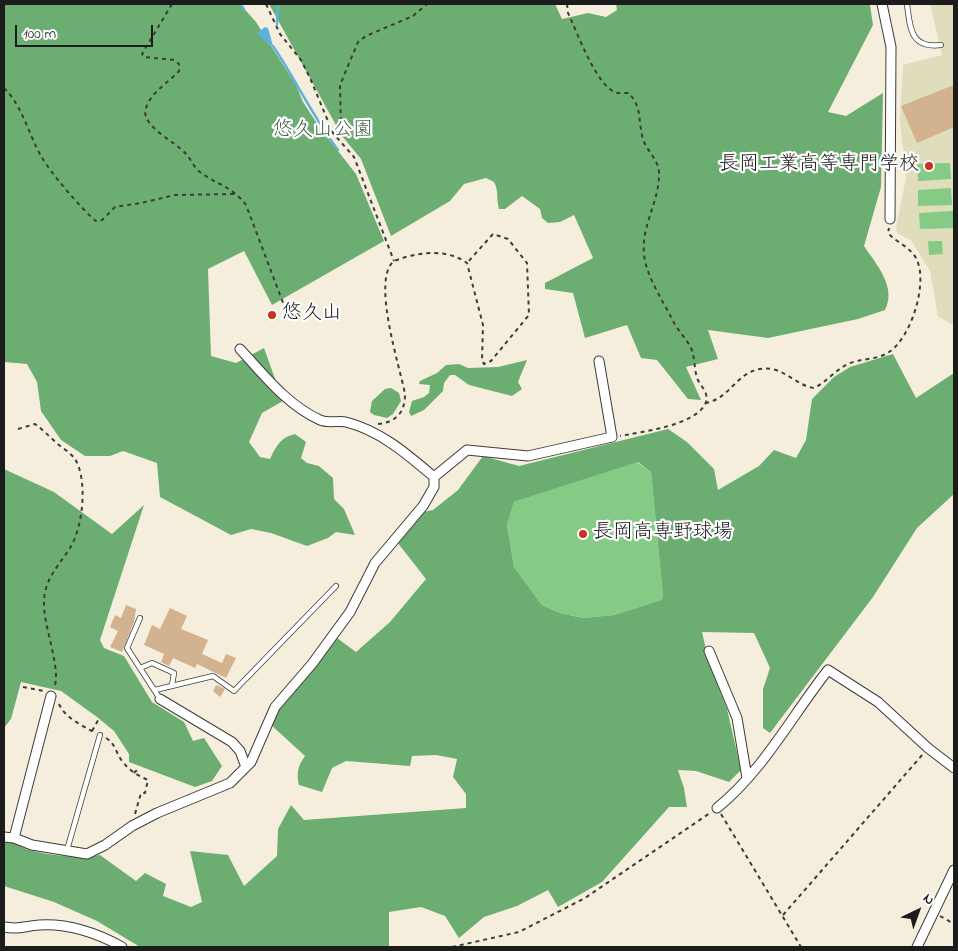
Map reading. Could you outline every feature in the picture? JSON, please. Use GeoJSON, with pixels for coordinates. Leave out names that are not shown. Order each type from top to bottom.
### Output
{"type":"FeatureCollection","features":[{"type":"Feature","properties":{"kind":"street"},"geometry":{"type":"LineString","coordinates":[[882,4],[891,47],[890,219]]}},
{"type":"Feature","properties":{"kind":"street"},"geometry":{"type":"LineString","coordinates":[[4,837],[14,838],[32,845],[87,854],[97,850],[132,826],[157,813],[230,783],[246,768],[259,746],[265,728],[276,707],[312,664],[350,612],[375,563],[423,506],[434,487],[434,477],[404,451],[370,431],[345,422],[330,423],[320,420],[280,394],[240,349]]}},
{"type":"Feature","properties":{"kind":"street"},"geometry":{"type":"LineString","coordinates":[[434,477],[468,450],[528,456],[612,437],[599,361]]}},
{"type":"Feature","properties":{"kind":"street"},"geometry":{"type":"LineString","coordinates":[[710,651],[737,718],[747,778]]}},
{"type":"Feature","properties":{"kind":"street"},"geometry":{"type":"LineString","coordinates":[[717,808],[740,790],[747,778],[771,752],[828,670],[878,702],[928,748],[954,768]]}},
{"type":"Feature","properties":{"kind":"street"},"geometry":{"type":"LineString","coordinates":[[14,838],[51,696]]}},
{"type":"Feature","properties":{"kind":"street"},"geometry":{"type":"LineString","coordinates":[[160,699],[232,742],[240,751],[246,768]]}},
{"type":"Feature","properties":{"kind":"street"},"geometry":{"type":"LineString","coordinates":[[917,947],[954,870]]}},
{"type":"Feature","properties":{"kind":"street"},"geometry":{"type":"LineString","coordinates":[[4,927],[19,930],[38,925],[63,925],[122,947]]}},
{"type":"Feature","properties":{"kind":"lane"},"geometry":{"type":"LineString","coordinates":[[907,4],[911,32],[916,40],[925,45],[941,45]]}},
{"type":"Feature","properties":{"kind":"lane"},"geometry":{"type":"LineString","coordinates":[[154,690],[213,676],[234,691],[336,586]]}},
{"type":"Feature","properties":{"kind":"lane"},"geometry":{"type":"LineString","coordinates":[[140,618],[127,648],[160,699]]}},
{"type":"Feature","properties":{"kind":"lane"},"geometry":{"type":"LineString","coordinates":[[140,668],[152,663],[174,673],[172,686]]}},
{"type":"Feature","properties":{"kind":"lane"},"geometry":{"type":"LineString","coordinates":[[67,850],[100,735]]}},
{"type":"Feature","properties":{"kind":"path"},"geometry":{"type":"LineString","coordinates":[[172,4],[142,54],[144,57],[174,60],[178,64],[179,71],[151,97],[144,115],[148,122],[161,134],[186,153],[199,172],[238,194],[251,214],[286,308]]}},
{"type":"Feature","properties":{"kind":"path"},"geometry":{"type":"LineString","coordinates":[[266,4],[280,34],[301,60],[335,135],[354,157],[394,261]]}},
{"type":"Feature","properties":{"kind":"path"},"geometry":{"type":"LineString","coordinates":[[335,135],[341,128],[341,80],[358,42],[366,36],[413,16],[427,4]]}},
{"type":"Feature","properties":{"kind":"path"},"geometry":{"type":"LineString","coordinates":[[567,4],[568,12],[592,67],[606,86],[615,92],[628,93],[636,101],[640,113],[643,141],[657,162],[659,173],[655,202],[645,230],[644,256],[655,286],[677,329],[691,348],[697,378],[706,395],[705,404]]}},
{"type":"Feature","properties":{"kind":"path"},"geometry":{"type":"LineString","coordinates":[[4,88],[18,107],[40,155],[49,168],[96,221],[102,220],[115,207],[175,195],[238,194]]}},
{"type":"Feature","properties":{"kind":"path"},"geometry":{"type":"LineString","coordinates":[[612,437],[668,426],[694,415],[705,404],[718,400],[744,374],[757,370],[773,369],[814,388],[850,363],[889,352],[906,330],[914,314],[921,290],[921,273],[917,260],[909,248],[888,233],[890,219]]}},
{"type":"Feature","properties":{"kind":"path"},"geometry":{"type":"LineString","coordinates":[[377,424],[396,419],[405,403],[404,388],[387,310],[386,272],[394,261],[430,253],[459,257],[467,263],[483,325],[482,360],[488,364],[529,315],[530,308],[527,294],[529,278],[526,263],[508,239],[493,234],[467,263]]}},
{"type":"Feature","properties":{"kind":"path"},"geometry":{"type":"LineString","coordinates":[[18,429],[35,424],[42,429],[54,442],[74,457],[81,477],[80,522],[75,540],[47,583],[44,600],[51,652],[57,666],[55,684],[51,696]]}},
{"type":"Feature","properties":{"kind":"path"},"geometry":{"type":"LineString","coordinates":[[92,731],[100,717]]}},
{"type":"Feature","properties":{"kind":"path"},"geometry":{"type":"LineString","coordinates":[[783,915],[928,748]]}},
{"type":"Feature","properties":{"kind":"path"},"geometry":{"type":"LineString","coordinates":[[134,773],[139,768]]}},
{"type":"Feature","properties":{"kind":"path"},"geometry":{"type":"LineString","coordinates":[[452,947],[519,932],[584,898],[717,808],[801,947]]}},
{"type":"Feature","properties":{"kind":"path"},"geometry":{"type":"LineString","coordinates":[[934,912],[954,924]]}},
{"type":"Feature","properties":{"kind":"shaded area","name":"長岡工業高等専門学校"},"geometry":{"type":"Polygon","coordinates":[[[930,4],[954,4],[954,326],[938,316],[930,271],[911,240],[897,233],[896,227],[906,178],[900,121],[903,65],[942,55],[930,4]]]}},
{"type":"Feature","properties":{"kind":"green space","name":"悠久山公園"},"geometry":{"type":"Polygon","coordinates":[[[4,4],[240,4],[256,22],[296,85],[303,102],[320,128],[356,174],[384,241],[272,305],[244,251],[208,269],[211,356],[236,363],[264,348],[283,401],[262,413],[249,442],[260,457],[270,459],[277,446],[290,435],[295,434],[306,442],[301,458],[307,463],[319,466],[333,478],[334,499],[344,509],[355,535],[336,532],[328,538],[307,546],[271,533],[251,529],[231,535],[160,497],[157,463],[123,451],[110,456],[85,456],[61,440],[41,411],[37,382],[27,364],[4,362],[4,4]]]}},
{"type":"Feature","properties":{"kind":"green space"},"geometry":{"type":"Polygon","coordinates":[[[269,4],[555,4],[562,19],[588,13],[606,17],[617,10],[616,4],[870,5],[873,25],[828,112],[846,116],[883,93],[881,187],[864,246],[884,276],[887,284],[888,301],[885,310],[858,319],[768,338],[708,330],[718,359],[686,367],[701,400],[688,399],[657,360],[641,358],[627,325],[585,338],[573,293],[545,289],[545,283],[593,258],[574,215],[560,222],[548,223],[542,218],[540,209],[522,196],[505,209],[499,209],[496,185],[486,178],[464,184],[450,201],[391,236],[361,159],[342,136],[269,4]]]}},
{"type":"Feature","properties":{"kind":"green space"},"geometry":{"type":"Polygon","coordinates":[[[950,163],[951,179],[918,181],[917,164],[950,163]]]}},
{"type":"Feature","properties":{"kind":"green space"},"geometry":{"type":"Polygon","coordinates":[[[951,188],[952,205],[918,206],[918,190],[951,188]]]}},
{"type":"Feature","properties":{"kind":"green space"},"geometry":{"type":"Polygon","coordinates":[[[953,211],[954,228],[920,229],[919,213],[953,211]]]}},
{"type":"Feature","properties":{"kind":"green space"},"geometry":{"type":"Polygon","coordinates":[[[928,241],[942,241],[943,254],[929,255],[928,241]]]}},
{"type":"Feature","properties":{"kind":"green space"},"geometry":{"type":"Polygon","coordinates":[[[893,354],[916,398],[954,373],[954,494],[917,528],[873,597],[770,733],[763,728],[763,689],[770,668],[754,633],[702,632],[709,663],[727,709],[741,770],[729,782],[696,771],[678,770],[684,788],[687,807],[669,807],[602,882],[558,907],[548,890],[517,906],[484,917],[459,938],[445,916],[421,907],[389,912],[389,947],[140,947],[97,921],[54,902],[4,886],[4,840],[29,850],[64,856],[100,855],[136,881],[145,873],[166,884],[163,896],[191,907],[202,902],[190,851],[228,855],[244,886],[277,856],[278,829],[291,805],[304,820],[466,808],[466,794],[453,777],[457,759],[436,755],[412,756],[410,766],[346,761],[332,768],[322,792],[299,785],[298,770],[305,756],[270,724],[293,691],[337,638],[356,652],[390,622],[426,579],[397,542],[423,512],[433,510],[458,490],[483,456],[519,466],[668,429],[687,442],[714,469],[718,490],[759,466],[774,450],[796,458],[806,440],[812,399],[834,377],[850,367],[893,354]],[[638,462],[514,502],[507,525],[514,567],[542,605],[560,613],[583,618],[614,615],[661,600],[663,596],[651,472],[638,462]]]}},
{"type":"Feature","properties":{"kind":"green space"},"geometry":{"type":"Polygon","coordinates":[[[527,360],[518,382],[522,389],[512,396],[469,385],[455,375],[450,375],[444,383],[443,391],[424,410],[411,416],[409,412],[412,401],[429,393],[430,385],[419,384],[420,381],[437,373],[446,365],[459,364],[468,368],[498,367],[527,360]]]}},
{"type":"Feature","properties":{"kind":"green space"},"geometry":{"type":"Polygon","coordinates":[[[391,388],[399,393],[401,401],[393,414],[387,418],[374,415],[370,412],[372,401],[385,389],[391,388]]]}},
{"type":"Feature","properties":{"kind":"green space","name":"長岡高専野球場"},"geometry":{"type":"Polygon","coordinates":[[[637,462],[651,472],[663,596],[661,600],[614,615],[583,618],[560,613],[542,605],[514,567],[507,525],[514,502],[637,462]]]}},
{"type":"Feature","properties":{"kind":"green space"},"geometry":{"type":"Polygon","coordinates":[[[4,469],[54,492],[112,534],[144,505],[100,640],[104,648],[124,656],[152,702],[184,722],[193,741],[204,738],[222,766],[212,781],[195,787],[129,762],[129,754],[114,731],[61,691],[21,682],[11,719],[4,728],[4,469]]]}},
{"type":"Feature","properties":{"kind":"water"},"geometry":{"type":"Polygon","coordinates":[[[265,27],[268,28],[273,46],[269,45],[257,33],[265,27]]]}},
{"type":"Feature","properties":{"kind":"building"},"geometry":{"type":"Polygon","coordinates":[[[954,85],[954,127],[917,143],[901,106],[954,85]]]}},
{"type":"Feature","properties":{"kind":"building"},"geometry":{"type":"Polygon","coordinates":[[[126,605],[136,609],[134,622],[122,652],[110,647],[118,631],[110,627],[115,615],[121,618],[126,605]]]}},
{"type":"Feature","properties":{"kind":"building"},"geometry":{"type":"Polygon","coordinates":[[[170,608],[187,616],[181,629],[208,640],[202,654],[222,663],[226,654],[236,658],[226,678],[197,664],[195,668],[173,658],[169,666],[161,662],[164,654],[144,645],[152,625],[160,629],[170,608]]]}},
{"type":"Feature","properties":{"kind":"building"},"geometry":{"type":"Polygon","coordinates":[[[216,685],[225,689],[220,697],[213,691],[216,685]]]}},
{"type":"Feature","properties":{"kind":"waterway"},"geometry":{"type":"LineString","coordinates":[[241,4],[244,10]]}},
{"type":"Feature","properties":{"kind":"waterway"},"geometry":{"type":"LineString","coordinates":[[277,24],[278,4]]}},
{"type":"Feature","properties":{"kind":"waterway"},"geometry":{"type":"LineString","coordinates":[[273,46],[338,150]]}},
{"type":"Feature","properties":{"kind":"place","name":"長岡工業高等専門学校"},"geometry":{"type":"Point","coordinates":[929,166]}},
{"type":"Feature","properties":{"kind":"place","name":"悠久山"},"geometry":{"type":"Point","coordinates":[272,315]}},
{"type":"Feature","properties":{"kind":"place","name":"長岡高専野球場"},"geometry":{"type":"Point","coordinates":[583,534]}}]}
